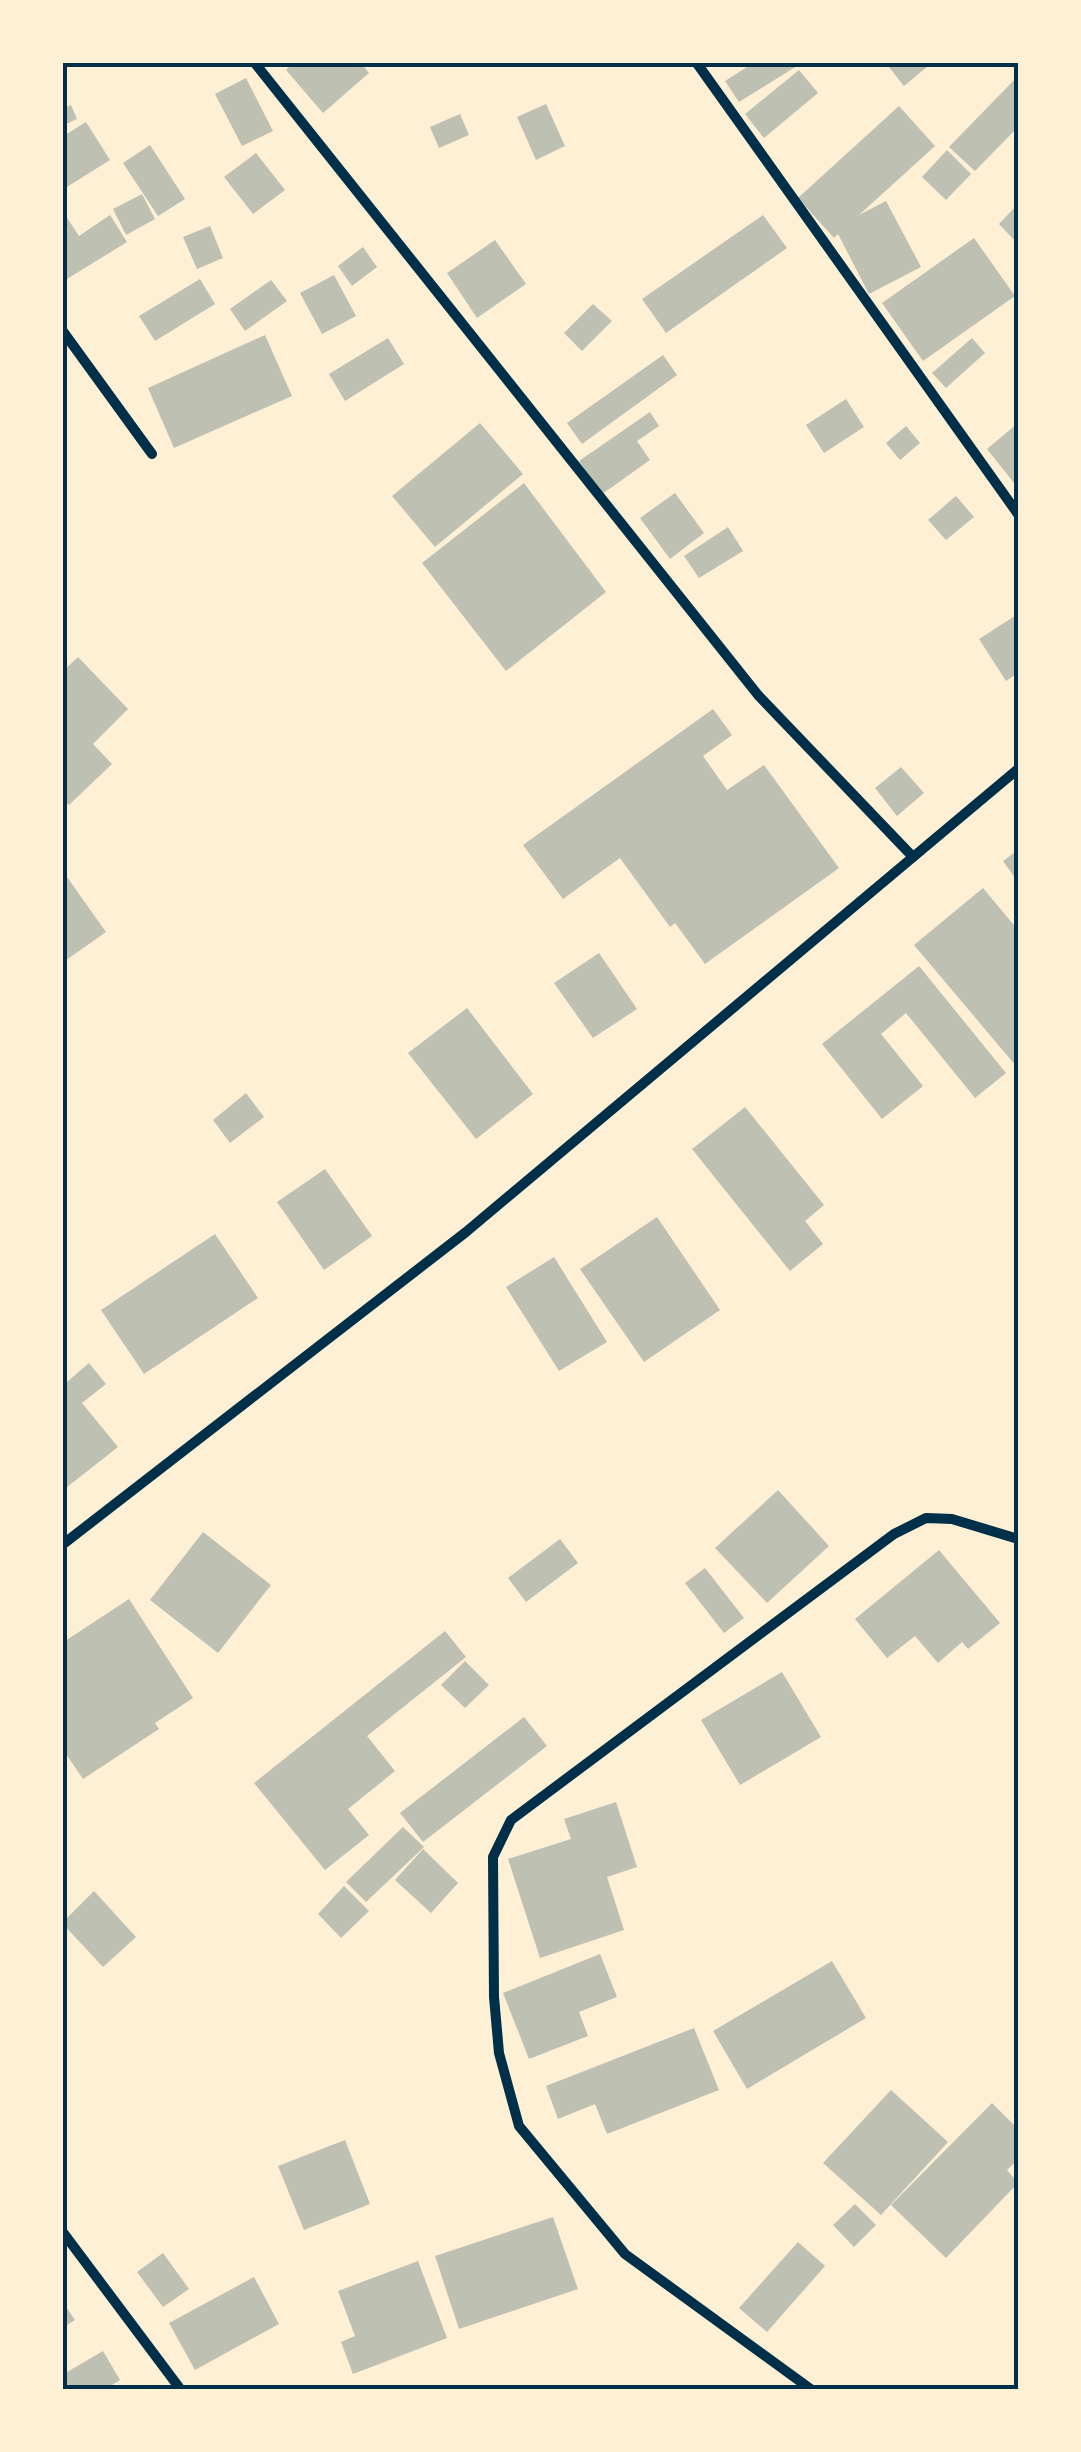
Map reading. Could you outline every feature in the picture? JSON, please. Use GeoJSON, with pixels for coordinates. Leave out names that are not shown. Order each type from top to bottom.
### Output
{"type":"FeatureCollection","features":[{"type":"Feature","properties":{"kind":"street"},"geometry":{"type":"LineString","coordinates":[[254,62],[758,694],[913,857]]}},
{"type":"Feature","properties":{"kind":"street"},"geometry":{"type":"LineString","coordinates":[[696,62],[1018,514]]}},
{"type":"Feature","properties":{"kind":"street"},"geometry":{"type":"LineString","coordinates":[[62,330],[152,454]]}},
{"type":"Feature","properties":{"kind":"street"},"geometry":{"type":"LineString","coordinates":[[62,1545],[466,1232],[1018,769]]}},
{"type":"Feature","properties":{"kind":"street"},"geometry":{"type":"LineString","coordinates":[[812,2390],[624,2254],[518,2126],[499,2053],[494,1997],[493,1857],[511,1820],[894,1534],[926,1518],[939,1518],[1018,1539]]}},
{"type":"Feature","properties":{"kind":"street"},"geometry":{"type":"LineString","coordinates":[[62,2231],[181,2390]]}},
{"type":"Feature","properties":{"kind":"building"},"geometry":{"type":"Polygon","coordinates":[[[294,62],[360,62],[369,73],[323,113],[286,70],[294,62]]]}},
{"type":"Feature","properties":{"kind":"building"},"geometry":{"type":"Polygon","coordinates":[[[755,62],[795,62],[797,66],[739,102],[725,81],[755,62]]]}},
{"type":"Feature","properties":{"kind":"building"},"geometry":{"type":"Polygon","coordinates":[[[885,62],[933,62],[904,86],[885,62]]]}},
{"type":"Feature","properties":{"kind":"building"},"geometry":{"type":"Polygon","coordinates":[[[799,70],[818,93],[764,138],[745,114],[799,70]]]}},
{"type":"Feature","properties":{"kind":"building"},"geometry":{"type":"Polygon","coordinates":[[[1018,76],[1018,127],[975,171],[949,147],[1018,76]]]}},
{"type":"Feature","properties":{"kind":"building"},"geometry":{"type":"Polygon","coordinates":[[[246,78],[273,131],[242,146],[215,94],[246,78]]]}},
{"type":"Feature","properties":{"kind":"building"},"geometry":{"type":"Polygon","coordinates":[[[546,104],[565,146],[536,160],[517,117],[546,104]]]}},
{"type":"Feature","properties":{"kind":"building"},"geometry":{"type":"Polygon","coordinates":[[[71,105],[77,119],[62,126],[62,109],[71,105]]]}},
{"type":"Feature","properties":{"kind":"building"},"geometry":{"type":"Polygon","coordinates":[[[899,106],[935,146],[859,215],[886,201],[921,267],[869,294],[838,234],[834,238],[798,198],[899,106]]]}},
{"type":"Feature","properties":{"kind":"building"},"geometry":{"type":"Polygon","coordinates":[[[460,114],[469,135],[439,148],[430,127],[460,114]]]}},
{"type":"Feature","properties":{"kind":"building"},"geometry":{"type":"Polygon","coordinates":[[[86,122],[110,160],[62,190],[62,137],[86,122]]]}},
{"type":"Feature","properties":{"kind":"building"},"geometry":{"type":"Polygon","coordinates":[[[150,145],[185,199],[158,216],[123,163],[150,145]]]}},
{"type":"Feature","properties":{"kind":"building"},"geometry":{"type":"Polygon","coordinates":[[[947,150],[971,174],[946,200],[922,177],[947,150]]]}},
{"type":"Feature","properties":{"kind":"building"},"geometry":{"type":"Polygon","coordinates":[[[256,153],[285,190],[253,214],[224,177],[256,153]]]}},
{"type":"Feature","properties":{"kind":"building"},"geometry":{"type":"Polygon","coordinates":[[[142,194],[155,219],[126,235],[113,209],[142,194]]]}},
{"type":"Feature","properties":{"kind":"building"},"geometry":{"type":"Polygon","coordinates":[[[1018,204],[1018,244],[999,224],[1018,204]]]}},
{"type":"Feature","properties":{"kind":"building"},"geometry":{"type":"Polygon","coordinates":[[[62,210],[79,236],[110,215],[127,242],[62,282],[62,210]]]}},
{"type":"Feature","properties":{"kind":"building"},"geometry":{"type":"Polygon","coordinates":[[[763,215],[787,248],[666,333],[642,299],[763,215]]]}},
{"type":"Feature","properties":{"kind":"building"},"geometry":{"type":"Polygon","coordinates":[[[210,226],[223,258],[197,269],[183,237],[210,226]]]}},
{"type":"Feature","properties":{"kind":"building"},"geometry":{"type":"Polygon","coordinates":[[[974,238],[1015,296],[923,361],[882,303],[974,238]]]}},
{"type":"Feature","properties":{"kind":"building"},"geometry":{"type":"Polygon","coordinates":[[[495,240],[526,284],[477,318],[447,273],[495,240]]]}},
{"type":"Feature","properties":{"kind":"building"},"geometry":{"type":"Polygon","coordinates":[[[363,247],[377,267],[352,286],[338,266],[363,247]]]}},
{"type":"Feature","properties":{"kind":"building"},"geometry":{"type":"Polygon","coordinates":[[[334,275],[356,316],[322,334],[300,293],[334,275]]]}},
{"type":"Feature","properties":{"kind":"building"},"geometry":{"type":"Polygon","coordinates":[[[200,279],[215,304],[155,341],[139,316],[200,279]]]}},
{"type":"Feature","properties":{"kind":"building"},"geometry":{"type":"Polygon","coordinates":[[[271,280],[287,301],[245,331],[230,309],[271,280]]]}},
{"type":"Feature","properties":{"kind":"building"},"geometry":{"type":"Polygon","coordinates":[[[593,304],[612,321],[582,351],[564,333],[593,304]]]}},
{"type":"Feature","properties":{"kind":"building"},"geometry":{"type":"Polygon","coordinates":[[[265,335],[292,396],[174,448],[148,388],[265,335]]]}},
{"type":"Feature","properties":{"kind":"building"},"geometry":{"type":"Polygon","coordinates":[[[388,338],[404,364],[345,401],[329,374],[388,338]]]}},
{"type":"Feature","properties":{"kind":"building"},"geometry":{"type":"Polygon","coordinates":[[[972,338],[985,353],[946,388],[932,373],[972,338]]]}},
{"type":"Feature","properties":{"kind":"building"},"geometry":{"type":"Polygon","coordinates":[[[663,355],[677,375],[582,444],[567,423],[663,355]]]}},
{"type":"Feature","properties":{"kind":"building"},"geometry":{"type":"Polygon","coordinates":[[[846,399],[864,427],[824,453],[806,425],[846,399]]]}},
{"type":"Feature","properties":{"kind":"building"},"geometry":{"type":"Polygon","coordinates":[[[650,412],[659,426],[637,441],[650,460],[602,494],[579,461],[650,412]]]}},
{"type":"Feature","properties":{"kind":"building"},"geometry":{"type":"Polygon","coordinates":[[[480,423],[523,474],[435,547],[392,496],[480,423]]]}},
{"type":"Feature","properties":{"kind":"building"},"geometry":{"type":"Polygon","coordinates":[[[1018,423],[1018,488],[987,449],[1018,423]]]}},
{"type":"Feature","properties":{"kind":"building"},"geometry":{"type":"Polygon","coordinates":[[[906,426],[920,443],[900,460],[886,443],[906,426]]]}},
{"type":"Feature","properties":{"kind":"building"},"geometry":{"type":"Polygon","coordinates":[[[524,483],[606,592],[506,671],[422,563],[524,483]]]}},
{"type":"Feature","properties":{"kind":"building"},"geometry":{"type":"Polygon","coordinates":[[[675,493],[704,533],[670,559],[640,518],[675,493]]]}},
{"type":"Feature","properties":{"kind":"building"},"geometry":{"type":"Polygon","coordinates":[[[956,496],[974,517],[946,540],[928,520],[956,496]]]}},
{"type":"Feature","properties":{"kind":"building"},"geometry":{"type":"Polygon","coordinates":[[[728,527],[743,551],[699,578],[684,556],[728,527]]]}},
{"type":"Feature","properties":{"kind":"building"},"geometry":{"type":"Polygon","coordinates":[[[1018,614],[1018,673],[1006,681],[979,639],[1018,614]]]}},
{"type":"Feature","properties":{"kind":"building"},"geometry":{"type":"Polygon","coordinates":[[[78,657],[128,709],[93,744],[112,764],[69,805],[62,799],[62,672],[78,657]]]}},
{"type":"Feature","properties":{"kind":"building"},"geometry":{"type":"Polygon","coordinates":[[[713,709],[732,735],[703,756],[727,790],[764,765],[839,868],[705,964],[675,923],[670,927],[620,858],[563,899],[523,845],[713,709]]]}},
{"type":"Feature","properties":{"kind":"building"},"geometry":{"type":"Polygon","coordinates":[[[901,767],[924,793],[897,816],[875,788],[901,767]]]}},
{"type":"Feature","properties":{"kind":"building"},"geometry":{"type":"Polygon","coordinates":[[[1018,850],[1018,882],[1003,861],[1018,850]]]}},
{"type":"Feature","properties":{"kind":"building"},"geometry":{"type":"Polygon","coordinates":[[[62,870],[106,932],[62,963],[62,870]]]}},
{"type":"Feature","properties":{"kind":"building"},"geometry":{"type":"Polygon","coordinates":[[[983,888],[1018,930],[1016,1066],[914,945],[983,888]]]}},
{"type":"Feature","properties":{"kind":"building"},"geometry":{"type":"Polygon","coordinates":[[[599,953],[637,1009],[593,1038],[554,983],[599,953]]]}},
{"type":"Feature","properties":{"kind":"building"},"geometry":{"type":"Polygon","coordinates":[[[919,966],[1006,1073],[975,1098],[906,1013],[881,1034],[923,1086],[882,1119],[822,1044],[919,966]]]}},
{"type":"Feature","properties":{"kind":"building"},"geometry":{"type":"Polygon","coordinates":[[[467,1008],[533,1094],[476,1139],[408,1053],[467,1008]]]}},
{"type":"Feature","properties":{"kind":"building"},"geometry":{"type":"Polygon","coordinates":[[[246,1093],[264,1117],[230,1143],[213,1120],[246,1093]]]}},
{"type":"Feature","properties":{"kind":"building"},"geometry":{"type":"Polygon","coordinates":[[[745,1107],[824,1205],[805,1221],[823,1244],[790,1271],[692,1149],[745,1107]]]}},
{"type":"Feature","properties":{"kind":"building"},"geometry":{"type":"Polygon","coordinates":[[[325,1169],[372,1236],[324,1270],[277,1202],[325,1169]]]}},
{"type":"Feature","properties":{"kind":"building"},"geometry":{"type":"Polygon","coordinates":[[[657,1217],[720,1310],[644,1362],[580,1269],[657,1217]]]}},
{"type":"Feature","properties":{"kind":"building"},"geometry":{"type":"Polygon","coordinates":[[[215,1234],[258,1298],[144,1374],[101,1310],[215,1234]]]}},
{"type":"Feature","properties":{"kind":"building"},"geometry":{"type":"Polygon","coordinates":[[[554,1257],[607,1342],[559,1371],[506,1287],[554,1257]]]}},
{"type":"Feature","properties":{"kind":"building"},"geometry":{"type":"Polygon","coordinates":[[[89,1363],[106,1384],[82,1403],[118,1447],[62,1491],[62,1377],[67,1382],[89,1363]]]}},
{"type":"Feature","properties":{"kind":"building"},"geometry":{"type":"Polygon","coordinates":[[[778,1490],[829,1546],[767,1603],[715,1548],[778,1490]]]}},
{"type":"Feature","properties":{"kind":"building"},"geometry":{"type":"Polygon","coordinates":[[[203,1532],[271,1585],[218,1653],[150,1600],[203,1532]]]}},
{"type":"Feature","properties":{"kind":"building"},"geometry":{"type":"Polygon","coordinates":[[[560,1539],[578,1563],[526,1602],[508,1578],[560,1539]]]}},
{"type":"Feature","properties":{"kind":"building"},"geometry":{"type":"Polygon","coordinates":[[[939,1550],[1000,1623],[968,1649],[962,1642],[938,1663],[915,1636],[887,1658],[855,1619],[939,1550]]]}},
{"type":"Feature","properties":{"kind":"building"},"geometry":{"type":"Polygon","coordinates":[[[705,1568],[744,1618],[724,1633],[685,1583],[705,1568]]]}},
{"type":"Feature","properties":{"kind":"building"},"geometry":{"type":"Polygon","coordinates":[[[129,1599],[193,1698],[155,1723],[159,1729],[83,1779],[62,1748],[62,1643],[129,1599]]]}},
{"type":"Feature","properties":{"kind":"building"},"geometry":{"type":"Polygon","coordinates":[[[445,1631],[466,1657],[367,1736],[395,1771],[348,1809],[369,1835],[325,1870],[254,1783],[445,1631]]]}},
{"type":"Feature","properties":{"kind":"building"},"geometry":{"type":"Polygon","coordinates":[[[465,1661],[489,1685],[465,1708],[441,1685],[465,1661]]]}},
{"type":"Feature","properties":{"kind":"building"},"geometry":{"type":"Polygon","coordinates":[[[782,1672],[821,1737],[740,1785],[701,1720],[782,1672]]]}},
{"type":"Feature","properties":{"kind":"building"},"geometry":{"type":"Polygon","coordinates":[[[524,1717],[547,1746],[423,1842],[400,1813],[524,1717]]]}},
{"type":"Feature","properties":{"kind":"building"},"geometry":{"type":"Polygon","coordinates":[[[616,1802],[637,1867],[607,1877],[624,1930],[540,1958],[508,1859],[571,1839],[564,1819],[616,1802]]]}},
{"type":"Feature","properties":{"kind":"building"},"geometry":{"type":"Polygon","coordinates":[[[403,1827],[424,1847],[366,1902],[346,1882],[403,1827]]]}},
{"type":"Feature","properties":{"kind":"building"},"geometry":{"type":"Polygon","coordinates":[[[423,1849],[458,1883],[431,1913],[395,1880],[423,1849]]]}},
{"type":"Feature","properties":{"kind":"building"},"geometry":{"type":"Polygon","coordinates":[[[344,1886],[369,1911],[341,1938],[318,1914],[344,1886]]]}},
{"type":"Feature","properties":{"kind":"building"},"geometry":{"type":"Polygon","coordinates":[[[94,1891],[136,1937],[103,1967],[62,1923],[94,1891]]]}},
{"type":"Feature","properties":{"kind":"building"},"geometry":{"type":"Polygon","coordinates":[[[600,1954],[617,1997],[579,2012],[588,2036],[529,2059],[503,1993],[600,1954]]]}},
{"type":"Feature","properties":{"kind":"building"},"geometry":{"type":"Polygon","coordinates":[[[832,1961],[866,2018],[747,2089],[713,2031],[832,1961]]]}},
{"type":"Feature","properties":{"kind":"building"},"geometry":{"type":"Polygon","coordinates":[[[694,2028],[719,2090],[607,2134],[595,2104],[558,2119],[546,2086],[694,2028]]]}},
{"type":"Feature","properties":{"kind":"building"},"geometry":{"type":"Polygon","coordinates":[[[891,2090],[948,2142],[881,2215],[823,2163],[891,2090]]]}},
{"type":"Feature","properties":{"kind":"building"},"geometry":{"type":"Polygon","coordinates":[[[992,2103],[1018,2129],[1018,2159],[1007,2170],[1018,2183],[946,2258],[891,2205],[992,2103]]]}},
{"type":"Feature","properties":{"kind":"building"},"geometry":{"type":"Polygon","coordinates":[[[345,2140],[370,2204],[304,2230],[278,2166],[345,2140]]]}},
{"type":"Feature","properties":{"kind":"building"},"geometry":{"type":"Polygon","coordinates":[[[855,2204],[876,2225],[854,2247],[833,2225],[855,2204]]]}},
{"type":"Feature","properties":{"kind":"building"},"geometry":{"type":"Polygon","coordinates":[[[553,2217],[578,2289],[459,2329],[435,2256],[553,2217]]]}},
{"type":"Feature","properties":{"kind":"building"},"geometry":{"type":"Polygon","coordinates":[[[798,2242],[825,2266],[767,2332],[739,2308],[798,2242]]]}},
{"type":"Feature","properties":{"kind":"building"},"geometry":{"type":"Polygon","coordinates":[[[163,2253],[189,2289],[163,2307],[137,2272],[163,2253]]]}},
{"type":"Feature","properties":{"kind":"building"},"geometry":{"type":"Polygon","coordinates":[[[418,2261],[447,2338],[353,2374],[341,2342],[355,2336],[338,2291],[418,2261]]]}},
{"type":"Feature","properties":{"kind":"building"},"geometry":{"type":"Polygon","coordinates":[[[254,2277],[279,2324],[195,2370],[169,2323],[254,2277]]]}},
{"type":"Feature","properties":{"kind":"building"},"geometry":{"type":"Polygon","coordinates":[[[62,2301],[75,2320],[62,2328],[62,2301]]]}},
{"type":"Feature","properties":{"kind":"building"},"geometry":{"type":"Polygon","coordinates":[[[103,2351],[120,2380],[104,2390],[62,2390],[62,2375],[103,2351]]]}}]}
